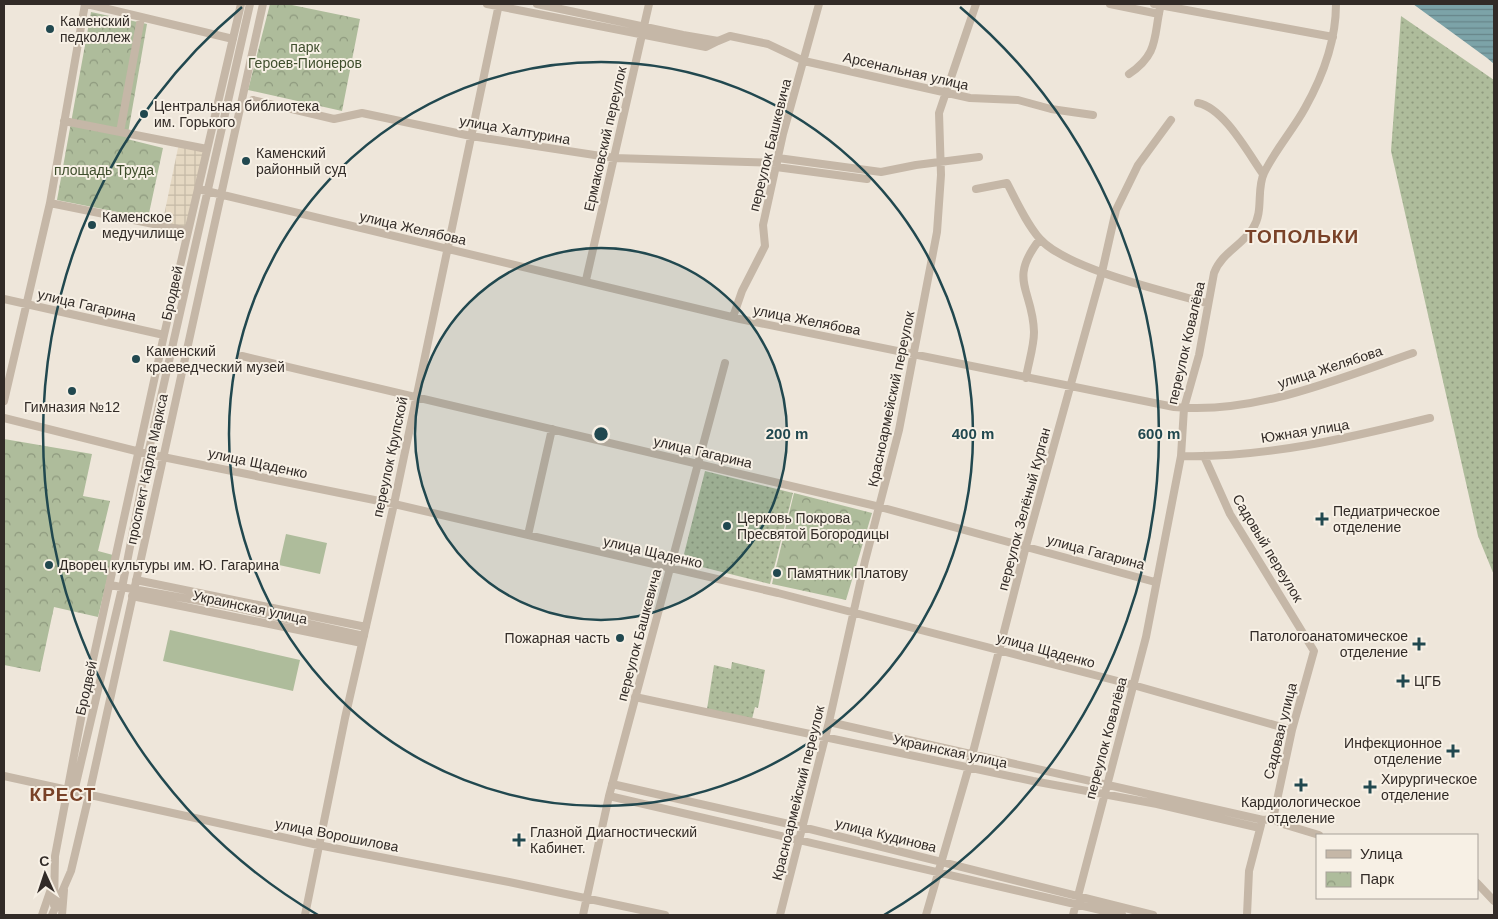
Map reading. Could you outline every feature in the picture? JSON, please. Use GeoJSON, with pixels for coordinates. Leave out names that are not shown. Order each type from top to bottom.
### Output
{"type":"FeatureCollection","features":[{"type":"Feature","properties":{"kind":"street"},"geometry":{"type":"LineString","coordinates":[[4,401],[50,203],[86,4],[233,39]]}},
{"type":"Feature","properties":{"kind":"street","name":"проспект Карла Маркса"},"geometry":{"type":"LineString","coordinates":[[53,911],[55,856],[71,791],[110,585],[164,335],[241,4]]}},
{"type":"Feature","properties":{"kind":"street","name":"Бродвей"},"geometry":{"type":"LineString","coordinates":[[71,791],[122,588],[148,454],[250,4]]}},
{"type":"Feature","properties":{"kind":"street","name":"проспект Карла Маркса"},"geometry":{"type":"LineString","coordinates":[[53,911],[71,871],[263,4]]}},
{"type":"Feature","properties":{"kind":"street","name":"Арсенальная улица"},"geometry":{"type":"LineString","coordinates":[[487,4],[642,36],[706,47],[730,36],[768,44],[804,61],[982,100],[1018,100],[1051,109],[1093,116]]}},
{"type":"Feature","properties":{"kind":"street","name":"Арсенальная улица"},"geometry":{"type":"LineString","coordinates":[[538,4],[718,41]]}},
{"type":"Feature","properties":{"kind":"street","name":"Ермаковский переулок"},"geometry":{"type":"LineString","coordinates":[[586,280],[649,4]]}},
{"type":"Feature","properties":{"kind":"street","name":"переулок Башкевича"},"geometry":{"type":"LineString","coordinates":[[733,317],[742,291],[764,246],[762,224],[819,4]]}},
{"type":"Feature","properties":{"kind":"street","name":"Красноармейский переулок"},"geometry":{"type":"LineString","coordinates":[[780,915],[829,722],[852,613],[880,507],[915,354],[936,232],[941,162],[939,113],[976,4]]}},
{"type":"Feature","properties":{"kind":"street"},"geometry":{"type":"LineString","coordinates":[[1110,4],[1159,14]]}},
{"type":"Feature","properties":{"kind":"street"},"geometry":{"type":"LineString","coordinates":[[1129,74],[1137,68],[1152,50],[1159,14],[1159,4],[1333,37],[1336,4]]}},
{"type":"Feature","properties":{"kind":"street","name":"переулок Крупской"},"geometry":{"type":"LineString","coordinates":[[305,915],[318,845],[394,504],[415,396],[499,5]]}},
{"type":"Feature","properties":{"kind":"street"},"geometry":{"type":"LineString","coordinates":[[120,132],[141,18]]}},
{"type":"Feature","properties":{"kind":"street","name":"переулок Ковалёва"},"geometry":{"type":"LineString","coordinates":[[1072,915],[1146,637],[1155,582],[1181,456],[1184,408],[1199,355],[1207,303],[1218,264],[1249,233],[1256,223],[1263,174],[1305,108],[1326,64],[1333,37]]}},
{"type":"Feature","properties":{"kind":"street","name":"улица Халтурина"},"geometry":{"type":"LineString","coordinates":[[253,100],[334,119],[362,113],[471,136],[614,158],[777,163],[881,172],[979,157]]}},
{"type":"Feature","properties":{"kind":"street"},"geometry":{"type":"LineString","coordinates":[[1198,103],[1206,105],[1231,128],[1263,174]]}},
{"type":"Feature","properties":{"kind":"street","name":"переулок Зелёный Курган"},"geometry":{"type":"LineString","coordinates":[[926,915],[940,861],[972,756],[1026,546],[1102,272],[1116,210],[1138,165],[1171,120]]}},
{"type":"Feature","properties":{"kind":"street"},"geometry":{"type":"LineString","coordinates":[[64,121],[207,148]]}},
{"type":"Feature","properties":{"kind":"street"},"geometry":{"type":"LineString","coordinates":[[777,163],[867,179]]}},
{"type":"Feature","properties":{"kind":"street"},"geometry":{"type":"LineString","coordinates":[[976,189],[1007,183],[1020,209],[1040,239],[1057,252],[1102,272],[1207,303]]}},
{"type":"Feature","properties":{"kind":"street","name":"улица Желябова"},"geometry":{"type":"LineString","coordinates":[[198,189],[586,280],[733,317],[1070,388],[1184,408],[1220,406],[1292,394],[1413,353]]}},
{"type":"Feature","properties":{"kind":"street"},"geometry":{"type":"LineString","coordinates":[[50,203],[188,231]]}},
{"type":"Feature","properties":{"kind":"street"},"geometry":{"type":"LineString","coordinates":[[1026,378],[1034,332],[1023,270],[1030,253],[1040,239]]}},
{"type":"Feature","properties":{"kind":"street","name":"улица Гагарина"},"geometry":{"type":"LineString","coordinates":[[4,298],[164,335]]}},
{"type":"Feature","properties":{"kind":"street","name":"улица Гагарина"},"geometry":{"type":"LineString","coordinates":[[242,356],[880,507],[1155,582]]}},
{"type":"Feature","properties":{"kind":"street","name":"переулок Башкевича"},"geometry":{"type":"LineString","coordinates":[[583,915],[612,784],[725,363]]}},
{"type":"Feature","properties":{"kind":"street","name":"улица Щаденко"},"geometry":{"type":"LineString","coordinates":[[4,418],[139,452],[394,504],[778,593],[1133,685],[1292,730]]}},
{"type":"Feature","properties":{"kind":"street","name":"Южная улица"},"geometry":{"type":"LineString","coordinates":[[1181,456],[1204,456],[1309,446],[1430,418]]}},
{"type":"Feature","properties":{"kind":"street"},"geometry":{"type":"LineString","coordinates":[[528,535],[552,429]]}},
{"type":"Feature","properties":{"kind":"street","name":"Садовый переулок"},"geometry":{"type":"LineString","coordinates":[[1204,456],[1230,514],[1314,650]]}},
{"type":"Feature","properties":{"kind":"street"},"geometry":{"type":"LineString","coordinates":[[110,585],[134,588]]}},
{"type":"Feature","properties":{"kind":"street","name":"Украинская улица"},"geometry":{"type":"LineString","coordinates":[[134,588],[223,605],[363,640]]}},
{"type":"Feature","properties":{"kind":"street","name":"Украинская улица"},"geometry":{"type":"LineString","coordinates":[[134,588],[223,605],[366,627]]}},
{"type":"Feature","properties":{"kind":"street","name":"Садовая улица"},"geometry":{"type":"LineString","coordinates":[[1273,819],[1292,730],[1314,650]]}},
{"type":"Feature","properties":{"kind":"street","name":"Украинская улица"},"geometry":{"type":"LineString","coordinates":[[635,697],[1104,795],[1157,804],[1260,828]]}},
{"type":"Feature","properties":{"kind":"street","name":"Украинская улица"},"geometry":{"type":"LineString","coordinates":[[829,722],[1106,786],[1263,820],[1273,819]]}},
{"type":"Feature","properties":{"kind":"street","name":"улица Ворошилова"},"geometry":{"type":"LineString","coordinates":[[4,776],[318,845],[510,882],[586,900],[665,915]]}},
{"type":"Feature","properties":{"kind":"street","name":"улица Кудинова"},"geometry":{"type":"LineString","coordinates":[[612,784],[802,827],[940,861],[1122,915]]}},
{"type":"Feature","properties":{"kind":"street","name":"улица Кудинова"},"geometry":{"type":"LineString","coordinates":[[609,796],[938,872],[1153,915]]}},
{"type":"Feature","properties":{"kind":"street"},"geometry":{"type":"LineString","coordinates":[[1273,819],[1316,834]]}},
{"type":"Feature","properties":{"kind":"street"},"geometry":{"type":"LineString","coordinates":[[1247,915],[1249,871],[1263,820]]}},
{"type":"Feature","properties":{"kind":"street"},"geometry":{"type":"LineString","coordinates":[[1478,884],[1494,901]]}},
{"type":"Feature","properties":{"kind":"street"},"geometry":{"type":"LineString","coordinates":[[42,915],[53,885]]}},
{"type":"Feature","properties":{"kind":"street"},"geometry":{"type":"LineString","coordinates":[[62,915],[64,888]]}},
{"type":"Feature","properties":{"kind":"green space","name":"парк Героев-Пионеров"},"geometry":{"type":"Polygon","coordinates":[[[270,4],[287,4],[360,19],[342,111],[248,90],[270,4]]]}},
{"type":"Feature","properties":{"kind":"green space","name":"площадь Труда"},"geometry":{"type":"Polygon","coordinates":[[[91,12],[147,24],[127,139],[163,148],[148,218],[57,200],[91,12]]]}},
{"type":"Feature","properties":{"kind":"green space"},"geometry":{"type":"Polygon","coordinates":[[[1401,16],[1494,80],[1494,575],[1478,536],[1391,151],[1401,16]]]}},
{"type":"Feature","properties":{"kind":"green space"},"geometry":{"type":"Polygon","coordinates":[[[4,439],[92,454],[83,496],[110,501],[98,551],[113,555],[98,617],[54,607],[40,672],[4,665],[4,439]]]}},
{"type":"Feature","properties":{"kind":"green space"},"geometry":{"type":"Polygon","coordinates":[[[705,471],[793,493],[770,584],[682,562],[705,471]]]}},
{"type":"Feature","properties":{"kind":"green space"},"geometry":{"type":"Polygon","coordinates":[[[794,493],[872,513],[846,600],[772,584],[794,493]]]}},
{"type":"Feature","properties":{"kind":"green space"},"geometry":{"type":"Polygon","coordinates":[[[286,534],[327,543],[320,574],[279,565],[286,534]]]}},
{"type":"Feature","properties":{"kind":"green space"},"geometry":{"type":"Polygon","coordinates":[[[170,630],[300,660],[293,691],[163,661],[170,630]]]}},
{"type":"Feature","properties":{"kind":"green space"},"geometry":{"type":"Polygon","coordinates":[[[732,662],[765,670],[758,708],[755,707],[752,719],[707,709],[714,665],[731,669],[732,662]]]}},
{"type":"Feature","properties":{"kind":"shaded area","name":"площадь Труда"},"geometry":{"type":"Polygon","coordinates":[[[179,143],[207,149],[188,231],[162,225],[179,143]]]}},
{"type":"Feature","properties":{"kind":"water"},"geometry":{"type":"Polygon","coordinates":[[[1413,4],[1494,4],[1494,64],[1487,58],[1413,4]]]}},
{"type":"Feature","properties":{"kind":"place","name":"Каменский педколлеж"},"geometry":{"type":"Point","coordinates":[50,29]}},
{"type":"Feature","properties":{"kind":"place","name":"Центральная библиотека им. Горького"},"geometry":{"type":"Point","coordinates":[144,114]}},
{"type":"Feature","properties":{"kind":"place","name":"Каменский районный суд"},"geometry":{"type":"Point","coordinates":[246,161]}},
{"type":"Feature","properties":{"kind":"place","name":"Каменское медучилище"},"geometry":{"type":"Point","coordinates":[92,225]}},
{"type":"Feature","properties":{"kind":"place","name":"Каменский краеведческий музей"},"geometry":{"type":"Point","coordinates":[136,359]}},
{"type":"Feature","properties":{"kind":"place","name":"Гимназия №12"},"geometry":{"type":"Point","coordinates":[72,391]}},
{"type":"Feature","properties":{"kind":"place","name":"Педиатрическое отделение"},"geometry":{"type":"Point","coordinates":[1322,519]}},
{"type":"Feature","properties":{"kind":"place","name":"Церковь Покрова Пресвятой Богородицы"},"geometry":{"type":"Point","coordinates":[727,526]}},
{"type":"Feature","properties":{"kind":"place","name":"Дворец культуры им. Ю. Гагарина"},"geometry":{"type":"Point","coordinates":[49,565]}},
{"type":"Feature","properties":{"kind":"place","name":"Памятник Платову"},"geometry":{"type":"Point","coordinates":[777,573]}},
{"type":"Feature","properties":{"kind":"place","name":"Пожарная часть"},"geometry":{"type":"Point","coordinates":[620,638]}},
{"type":"Feature","properties":{"kind":"place","name":"Патологоанатомическое отделение"},"geometry":{"type":"Point","coordinates":[1419,644]}},
{"type":"Feature","properties":{"kind":"place","name":"ЦГБ"},"geometry":{"type":"Point","coordinates":[1403,681]}},
{"type":"Feature","properties":{"kind":"place","name":"Инфекционное отделение"},"geometry":{"type":"Point","coordinates":[1453,751]}},
{"type":"Feature","properties":{"kind":"place","name":"Кардиологическое отделение"},"geometry":{"type":"Point","coordinates":[1301,785]}},
{"type":"Feature","properties":{"kind":"place","name":"Хирургическое отделение"},"geometry":{"type":"Point","coordinates":[1370,787]}},
{"type":"Feature","properties":{"kind":"place","name":"Глазной Диагностический Кабинет."},"geometry":{"type":"Point","coordinates":[519,840]}},
{"type":"Feature","properties":{"kind":"district","name":"ТОПОЛЬКИ"},"geometry":{"type":"Point","coordinates":[1302,236]}},
{"type":"Feature","properties":{"kind":"district","name":"КРЕСТ"},"geometry":{"type":"Point","coordinates":[63,794]}}]}
